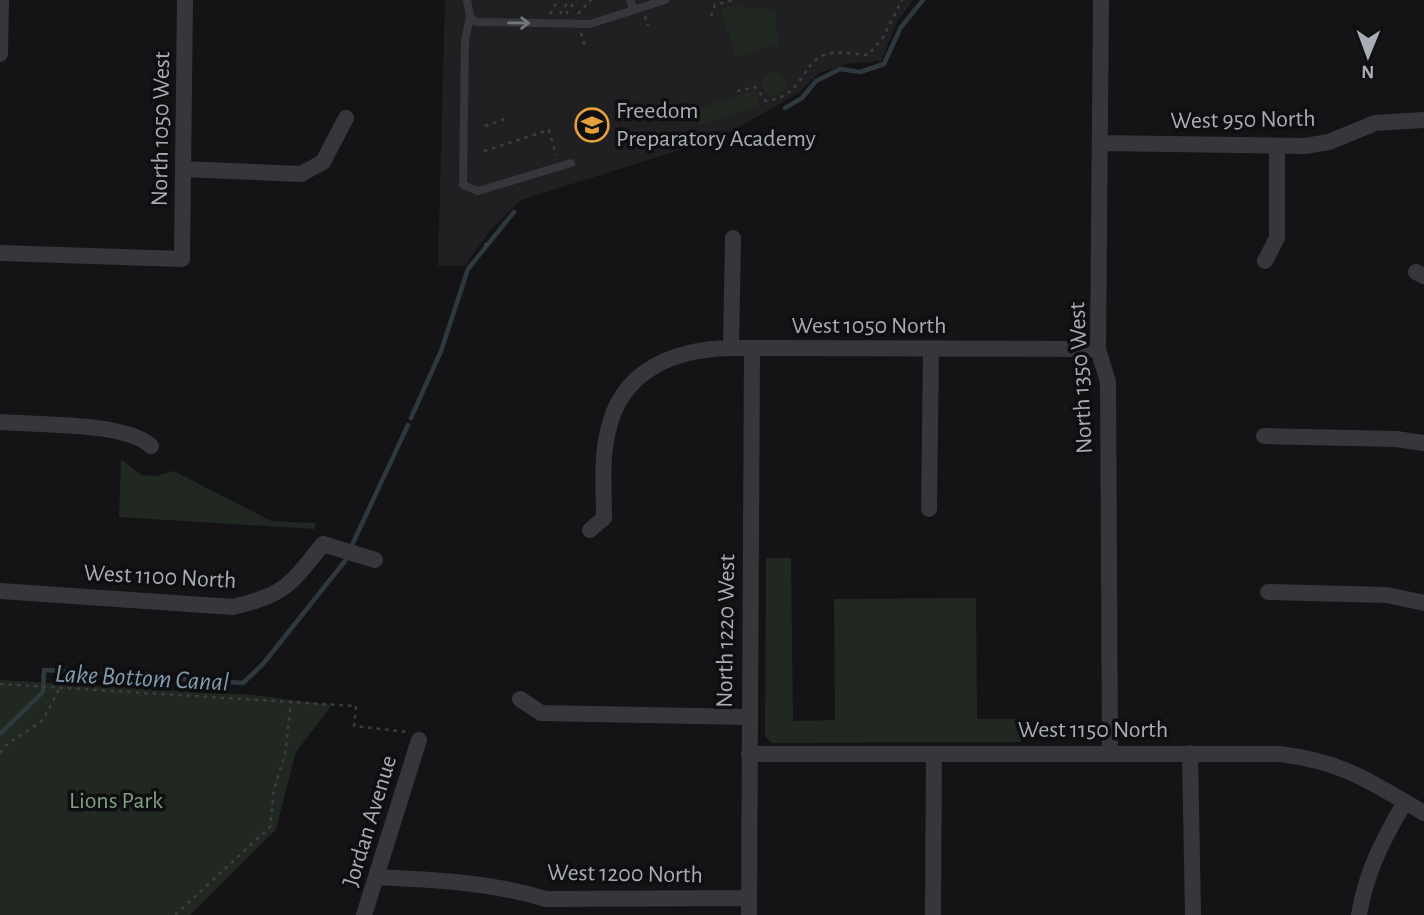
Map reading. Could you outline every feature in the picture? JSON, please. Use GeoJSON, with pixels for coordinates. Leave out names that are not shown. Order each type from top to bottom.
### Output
{"type":"FeatureCollection","features":[{"type":"Feature","properties":{"kind":"street"},"geometry":{"type":"LineString","coordinates":[[0,54],[1,0]]}},
{"type":"Feature","properties":{"kind":"street","name":"North 1050 West"},"geometry":{"type":"LineString","coordinates":[[0,253],[182,259],[185,0]]}},
{"type":"Feature","properties":{"kind":"street","name":"North 1350 West"},"geometry":{"type":"LineString","coordinates":[[1101,0],[1098,349],[1108,382],[1110,752]]}},
{"type":"Feature","properties":{"kind":"street"},"geometry":{"type":"LineString","coordinates":[[183,169],[301,174],[323,162],[346,118]]}},
{"type":"Feature","properties":{"kind":"street","name":"West 950 North"},"geometry":{"type":"LineString","coordinates":[[1100,143],[1305,146],[1329,142],[1375,123],[1424,120]]}},
{"type":"Feature","properties":{"kind":"street"},"geometry":{"type":"LineString","coordinates":[[1265,261],[1277,237],[1277,146]]}},
{"type":"Feature","properties":{"kind":"street"},"geometry":{"type":"LineString","coordinates":[[731,348],[733,238]]}},
{"type":"Feature","properties":{"kind":"street","name":"West 1050 North"},"geometry":{"type":"LineString","coordinates":[[590,530],[604,518],[605,448],[612,416],[628,390],[646,372],[680,353],[731,348],[1098,349]]}},
{"type":"Feature","properties":{"kind":"street","name":"North 1220 West"},"geometry":{"type":"LineString","coordinates":[[748,915],[752,348]]}},
{"type":"Feature","properties":{"kind":"street"},"geometry":{"type":"LineString","coordinates":[[929,509],[931,349]]}},
{"type":"Feature","properties":{"kind":"street"},"geometry":{"type":"LineString","coordinates":[[0,422],[120,431],[142,438],[150,446]]}},
{"type":"Feature","properties":{"kind":"street"},"geometry":{"type":"LineString","coordinates":[[1264,436],[1396,439],[1424,443]]}},
{"type":"Feature","properties":{"kind":"street","name":"West 1100 North"},"geometry":{"type":"LineString","coordinates":[[0,590],[233,607],[268,599],[292,583],[323,544],[375,560]]}},
{"type":"Feature","properties":{"kind":"street"},"geometry":{"type":"LineString","coordinates":[[1268,592],[1387,595],[1424,603]]}},
{"type":"Feature","properties":{"kind":"street"},"geometry":{"type":"LineString","coordinates":[[520,699],[541,713],[748,717]]}},
{"type":"Feature","properties":{"kind":"street","name":"Jordan Avenue"},"geometry":{"type":"LineString","coordinates":[[364,915],[415,736]]}},
{"type":"Feature","properties":{"kind":"street"},"geometry":{"type":"LineString","coordinates":[[1190,753],[1193,915]]}},
{"type":"Feature","properties":{"kind":"street","name":"West 1150 North"},"geometry":{"type":"LineString","coordinates":[[749,754],[1280,754],[1319,761],[1368,778],[1424,813]]}},
{"type":"Feature","properties":{"kind":"street"},"geometry":{"type":"LineString","coordinates":[[933,915],[934,754]]}},
{"type":"Feature","properties":{"kind":"street"},"geometry":{"type":"LineString","coordinates":[[1359,915],[1362,894],[1377,851],[1405,802]]}},
{"type":"Feature","properties":{"kind":"street","name":"West 1200 North"},"geometry":{"type":"LineString","coordinates":[[377,877],[455,881],[518,891],[544,907],[749,898]]}},
{"type":"Feature","properties":{"kind":"lane"},"geometry":{"type":"LineString","coordinates":[[467,0],[470,17],[465,40],[463,185],[478,191],[571,163]]}},
{"type":"Feature","properties":{"kind":"lane"},"geometry":{"type":"LineString","coordinates":[[630,0],[634,10]]}},
{"type":"Feature","properties":{"kind":"lane"},"geometry":{"type":"LineString","coordinates":[[470,17],[476,22],[590,24],[665,0]]}},
{"type":"Feature","properties":{"kind":"path"},"geometry":{"type":"LineString","coordinates":[[550,14],[558,0]]}},
{"type":"Feature","properties":{"kind":"path"},"geometry":{"type":"LineString","coordinates":[[560,14],[569,0]]}},
{"type":"Feature","properties":{"kind":"path"},"geometry":{"type":"LineString","coordinates":[[566,14],[576,0]]}},
{"type":"Feature","properties":{"kind":"path"},"geometry":{"type":"LineString","coordinates":[[578,14],[591,0]]}},
{"type":"Feature","properties":{"kind":"path"},"geometry":{"type":"LineString","coordinates":[[711,16],[715,5],[733,0]]}},
{"type":"Feature","properties":{"kind":"path"},"geometry":{"type":"LineString","coordinates":[[737,91],[755,87],[766,101],[779,99],[799,84],[814,61],[826,53],[868,55],[882,39],[902,0]]}},
{"type":"Feature","properties":{"kind":"path"},"geometry":{"type":"LineString","coordinates":[[645,16],[648,26]]}},
{"type":"Feature","properties":{"kind":"path"},"geometry":{"type":"LineString","coordinates":[[581,33],[585,47]]}},
{"type":"Feature","properties":{"kind":"path"},"geometry":{"type":"LineString","coordinates":[[485,126],[508,118]]}},
{"type":"Feature","properties":{"kind":"path"},"geometry":{"type":"LineString","coordinates":[[484,151],[549,130],[556,155]]}},
{"type":"Feature","properties":{"kind":"path"},"geometry":{"type":"LineString","coordinates":[[485,243],[488,251]]}},
{"type":"Feature","properties":{"kind":"path"},"geometry":{"type":"LineString","coordinates":[[0,684],[356,706],[354,726],[415,736]]}},
{"type":"Feature","properties":{"kind":"path"},"geometry":{"type":"LineString","coordinates":[[0,753],[5,746],[43,720],[60,687]]}},
{"type":"Feature","properties":{"kind":"path"},"geometry":{"type":"LineString","coordinates":[[175,915],[270,827],[274,790],[285,754],[291,702]]}},
{"type":"Feature","properties":{"kind":"shaded area","name":"Freedom Preparatory Academy"},"geometry":{"type":"Polygon","coordinates":[[[445,0],[913,0],[897,22],[881,61],[846,64],[819,73],[797,94],[721,137],[521,200],[490,230],[465,266],[438,266],[445,0]]]}},
{"type":"Feature","properties":{"kind":"green space"},"geometry":{"type":"Polygon","coordinates":[[[726,6],[775,9],[778,45],[736,57],[721,13],[726,6]]]}},
{"type":"Feature","properties":{"kind":"green space"},"geometry":{"type":"Polygon","coordinates":[[[774,72],[783,75],[786,84],[783,93],[774,96],[765,93],[762,84],[765,75],[774,72]]]}},
{"type":"Feature","properties":{"kind":"green space"},"geometry":{"type":"Polygon","coordinates":[[[755,90],[759,106],[700,125],[695,110],[755,90]]]}},
{"type":"Feature","properties":{"kind":"green space"},"geometry":{"type":"Polygon","coordinates":[[[121,459],[141,475],[157,476],[174,471],[271,521],[315,523],[315,529],[119,517],[121,459]]]}},
{"type":"Feature","properties":{"kind":"green space"},"geometry":{"type":"Polygon","coordinates":[[[766,558],[791,558],[793,721],[835,720],[834,599],[976,598],[977,719],[1021,719],[1021,742],[772,743],[765,736],[766,558]]]}},
{"type":"Feature","properties":{"kind":"green space","name":"Lions Park"},"geometry":{"type":"Polygon","coordinates":[[[0,680],[254,695],[332,705],[296,752],[276,829],[190,915],[0,915],[0,680]]]}},
{"type":"Feature","properties":{"kind":"waterway","name":"Lake Bottom Canal"},"geometry":{"type":"LineString","coordinates":[[785,108],[802,98],[816,81],[840,69],[860,72],[884,64],[901,27],[923,0]]}},
{"type":"Feature","properties":{"kind":"waterway","name":"Lake Bottom Canal"},"geometry":{"type":"LineString","coordinates":[[411,418],[441,351],[468,269],[514,212]]}},
{"type":"Feature","properties":{"kind":"waterway","name":"Lake Bottom Canal"},"geometry":{"type":"LineString","coordinates":[[352,545],[408,425]]}},
{"type":"Feature","properties":{"kind":"waterway","name":"Lake Bottom Canal"},"geometry":{"type":"LineString","coordinates":[[0,734],[43,692],[44,670],[243,683],[263,664],[345,561]]}},
{"type":"Feature","properties":{"kind":"place","name":"Freedom Preparatory Academy"},"geometry":{"type":"Point","coordinates":[592,125]}}]}
